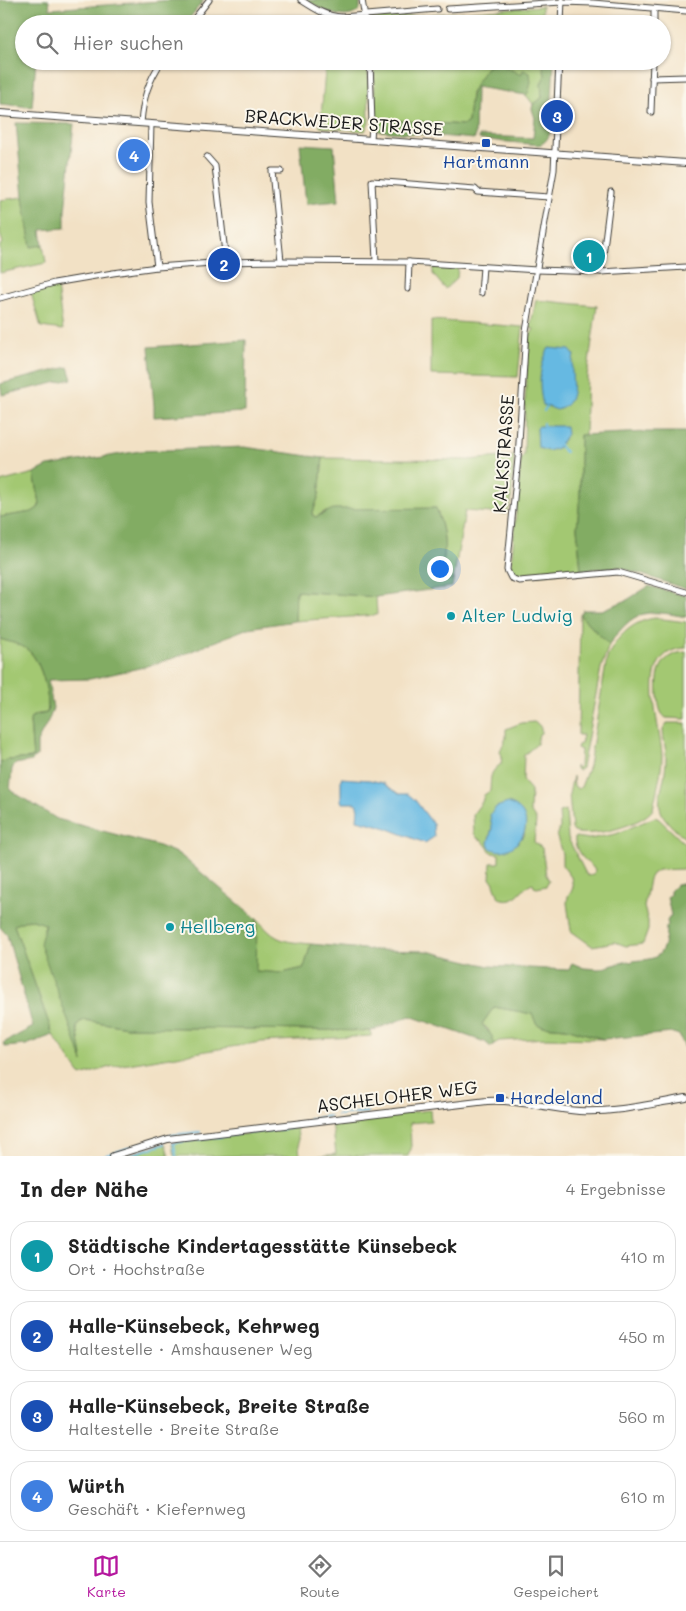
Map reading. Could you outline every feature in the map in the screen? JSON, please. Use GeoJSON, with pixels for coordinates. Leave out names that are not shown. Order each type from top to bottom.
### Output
{"type":"FeatureCollection","features":[{"type":"Feature","properties":{"kind":"street"},"geometry":{"type":"LineString","coordinates":[[197,15],[209,0]]}},
{"type":"Feature","properties":{"kind":"street"},"geometry":{"type":"LineString","coordinates":[[301,0],[328,15]]}},
{"type":"Feature","properties":{"kind":"street"},"geometry":{"type":"LineString","coordinates":[[362,0],[364,15],[437,9]]}},
{"type":"Feature","properties":{"kind":"street"},"geometry":{"type":"LineString","coordinates":[[470,0],[470,7]]}},
{"type":"Feature","properties":{"kind":"street"},"geometry":{"type":"LineString","coordinates":[[561,15],[562,1]]}},
{"type":"Feature","properties":{"kind":"street"},"geometry":{"type":"LineString","coordinates":[[448,9],[562,1],[686,11]]}},
{"type":"Feature","properties":{"kind":"street"},"geometry":{"type":"LineString","coordinates":[[654,9],[654,15]]}},
{"type":"Feature","properties":{"kind":"street"},"geometry":{"type":"LineString","coordinates":[[141,123],[143,100],[147,86],[157,70]]}},
{"type":"Feature","properties":{"kind":"street"},"geometry":{"type":"LineString","coordinates":[[370,70],[371,140]]}},
{"type":"Feature","properties":{"kind":"street","name":"KALKSTRASSE"},"geometry":{"type":"LineString","coordinates":[[559,70],[554,170],[526,331],[518,458],[507,570],[511,578],[519,581],[618,572],[686,592]]}},
{"type":"Feature","properties":{"kind":"street"},"geometry":{"type":"LineString","coordinates":[[652,70],[652,112]]}},
{"type":"Feature","properties":{"kind":"street"},"geometry":{"type":"LineString","coordinates":[[652,78],[686,77]]}},
{"type":"Feature","properties":{"kind":"street","name":"BRACKWEDER STRASSE"},"geometry":{"type":"LineString","coordinates":[[0,113],[686,163]]}},
{"type":"Feature","properties":{"kind":"street"},"geometry":{"type":"LineString","coordinates":[[151,124],[150,202],[157,267]]}},
{"type":"Feature","properties":{"kind":"street"},"geometry":{"type":"LineString","coordinates":[[207,157],[215,166],[226,262]]}},
{"type":"Feature","properties":{"kind":"street"},"geometry":{"type":"LineString","coordinates":[[281,171],[272,171],[281,260]]}},
{"type":"Feature","properties":{"kind":"street"},"geometry":{"type":"LineString","coordinates":[[376,261],[372,181],[549,197]]}},
{"type":"Feature","properties":{"kind":"street"},"geometry":{"type":"LineString","coordinates":[[601,272],[611,192]]}},
{"type":"Feature","properties":{"kind":"street"},"geometry":{"type":"LineString","coordinates":[[0,298],[73,279],[157,267],[226,262],[281,260],[376,261],[601,272],[686,268]]}},
{"type":"Feature","properties":{"kind":"street"},"geometry":{"type":"LineString","coordinates":[[408,289],[409,262]]}},
{"type":"Feature","properties":{"kind":"street"},"geometry":{"type":"LineString","coordinates":[[481,293],[483,267]]}},
{"type":"Feature","properties":{"kind":"street","name":"ASCHELOHER WEG"},"geometry":{"type":"LineString","coordinates":[[114,1156],[168,1139],[487,1101],[503,1101],[580,1111],[602,1110],[686,1098]]}},
{"type":"Feature","properties":{"kind":"green space"},"geometry":{"type":"Polygon","coordinates":[[[0,0],[49,0],[50,9],[174,0],[204,0],[192,15],[15,15],[15,70],[35,70],[32,107],[0,104],[0,0]]]}},
{"type":"Feature","properties":{"kind":"green space"},"geometry":{"type":"Polygon","coordinates":[[[307,0],[360,0],[360,9],[352,15],[338,15],[307,0]]]}},
{"type":"Feature","properties":{"kind":"green space"},"geometry":{"type":"Polygon","coordinates":[[[542,6],[544,15],[422,15],[542,6]]]}},
{"type":"Feature","properties":{"kind":"green space"},"geometry":{"type":"Polygon","coordinates":[[[325,70],[368,70],[369,122],[365,131],[320,127],[325,70]]]}},
{"type":"Feature","properties":{"kind":"green space"},"geometry":{"type":"Polygon","coordinates":[[[374,70],[485,70],[471,93],[468,122],[464,125],[375,119],[374,70]]]}},
{"type":"Feature","properties":{"kind":"green space"},"geometry":{"type":"Polygon","coordinates":[[[485,70],[512,70],[521,75],[523,70],[530,73],[531,83],[526,95],[476,87],[475,139],[378,131],[376,129],[375,119],[464,125],[468,122],[472,92],[485,70]]]}},
{"type":"Feature","properties":{"kind":"green space"},"geometry":{"type":"Polygon","coordinates":[[[503,70],[544,70],[542,98],[533,104],[526,95],[528,93],[521,75],[503,70]]]}},
{"type":"Feature","properties":{"kind":"green space"},"geometry":{"type":"Polygon","coordinates":[[[544,70],[554,70],[551,115],[549,115],[549,123],[551,124],[550,134],[542,144],[479,139],[479,136],[533,138],[535,118],[532,109],[533,104],[542,98],[541,84],[545,75],[544,70]]]}},
{"type":"Feature","properties":{"kind":"green space"},"geometry":{"type":"Polygon","coordinates":[[[16,123],[74,124],[65,228],[41,230],[43,245],[31,247],[23,197],[16,123]]]}},
{"type":"Feature","properties":{"kind":"green space"},"geometry":{"type":"Polygon","coordinates":[[[300,144],[334,146],[339,201],[306,204],[300,144]]]}},
{"type":"Feature","properties":{"kind":"green space"},"geometry":{"type":"Polygon","coordinates":[[[23,197],[31,246],[43,245],[46,263],[0,273],[0,245],[3,243],[0,234],[0,200],[23,197]]]}},
{"type":"Feature","properties":{"kind":"green space"},"geometry":{"type":"Polygon","coordinates":[[[433,267],[458,268],[457,278],[445,289],[433,274],[433,267]]]}},
{"type":"Feature","properties":{"kind":"green space"},"geometry":{"type":"Polygon","coordinates":[[[57,287],[63,330],[41,327],[31,293],[57,287]]]}},
{"type":"Feature","properties":{"kind":"green space"},"geometry":{"type":"Polygon","coordinates":[[[536,300],[597,306],[587,376],[585,435],[580,435],[580,497],[577,528],[581,570],[521,577],[513,573],[511,567],[521,458],[524,455],[529,337],[534,329],[530,328],[536,300]]]}},
{"type":"Feature","properties":{"kind":"green space"},"geometry":{"type":"Polygon","coordinates":[[[431,320],[523,327],[518,377],[431,375],[431,320]]]}},
{"type":"Feature","properties":{"kind":"green space"},"geometry":{"type":"Polygon","coordinates":[[[246,340],[245,412],[154,417],[149,347],[246,340]]]}},
{"type":"Feature","properties":{"kind":"green space"},"geometry":{"type":"Polygon","coordinates":[[[68,367],[72,379],[2,395],[0,384],[68,367]]]}},
{"type":"Feature","properties":{"kind":"green space"},"geometry":{"type":"Polygon","coordinates":[[[686,432],[686,589],[619,567],[581,570],[577,528],[580,497],[580,435],[686,432]]]}},
{"type":"Feature","properties":{"kind":"green space"},"geometry":{"type":"Polygon","coordinates":[[[244,447],[323,458],[319,495],[312,515],[316,517],[333,509],[436,508],[444,536],[440,581],[451,580],[454,576],[452,587],[376,597],[296,591],[295,621],[248,628],[177,657],[144,667],[90,679],[48,680],[53,708],[37,742],[37,756],[32,761],[15,764],[12,769],[10,790],[57,819],[156,845],[179,854],[257,919],[256,971],[282,973],[304,968],[311,944],[374,950],[427,951],[489,966],[569,970],[572,963],[584,968],[599,969],[628,961],[650,959],[660,953],[664,945],[667,921],[671,915],[667,897],[676,885],[686,883],[686,1050],[679,1035],[673,1033],[603,1039],[566,1028],[541,1026],[536,1023],[532,1014],[494,1007],[482,1024],[492,1036],[494,1044],[491,1047],[485,1042],[410,1016],[371,1031],[127,1027],[85,1020],[80,1022],[77,1027],[83,1062],[40,944],[45,924],[29,919],[14,925],[53,1035],[26,1045],[5,1047],[3,1043],[33,1027],[7,935],[0,927],[0,763],[9,760],[33,758],[30,720],[33,716],[47,713],[48,698],[41,671],[29,651],[0,639],[0,517],[32,512],[38,508],[40,503],[34,473],[48,466],[140,451],[244,447]]]}},
{"type":"Feature","properties":{"kind":"green space"},"geometry":{"type":"Polygon","coordinates":[[[514,456],[511,504],[506,514],[465,511],[454,576],[451,580],[440,582],[444,536],[436,508],[324,512],[316,517],[312,515],[319,495],[323,458],[468,460],[514,456]]]}},
{"type":"Feature","properties":{"kind":"green space"},"geometry":{"type":"Polygon","coordinates":[[[34,473],[40,503],[38,508],[32,512],[0,517],[0,482],[34,473]]]}},
{"type":"Feature","properties":{"kind":"green space"},"geometry":{"type":"Polygon","coordinates":[[[649,586],[686,596],[686,617],[661,613],[642,614],[626,624],[609,645],[580,615],[583,610],[602,610],[627,600],[649,586]]]}},
{"type":"Feature","properties":{"kind":"green space"},"geometry":{"type":"Polygon","coordinates":[[[295,591],[376,597],[377,615],[295,621],[295,591]]]}},
{"type":"Feature","properties":{"kind":"green space"},"geometry":{"type":"Polygon","coordinates":[[[580,615],[609,645],[601,668],[582,768],[577,770],[575,766],[578,768],[580,766],[581,750],[577,748],[581,744],[583,735],[578,735],[580,615]]]}},
{"type":"Feature","properties":{"kind":"green space"},"geometry":{"type":"Polygon","coordinates":[[[655,618],[686,622],[686,648],[670,652],[660,661],[655,675],[655,709],[662,762],[653,809],[639,820],[616,829],[593,833],[574,832],[572,829],[569,794],[573,776],[574,786],[578,789],[581,787],[589,766],[607,658],[615,643],[632,626],[655,618]]]}},
{"type":"Feature","properties":{"kind":"green space"},"geometry":{"type":"Polygon","coordinates":[[[0,639],[23,647],[33,656],[44,680],[48,706],[47,713],[31,717],[33,758],[9,760],[0,763],[0,639]]]}},
{"type":"Feature","properties":{"kind":"green space"},"geometry":{"type":"Polygon","coordinates":[[[686,652],[686,719],[666,718],[659,706],[658,680],[661,666],[670,656],[686,652]]]}},
{"type":"Feature","properties":{"kind":"green space"},"geometry":{"type":"Polygon","coordinates":[[[534,722],[541,729],[537,744],[524,755],[523,781],[531,790],[530,811],[536,820],[534,842],[542,848],[546,875],[549,880],[546,886],[537,888],[534,887],[533,883],[514,897],[505,900],[499,898],[493,881],[490,879],[491,863],[499,863],[499,854],[492,853],[482,840],[477,838],[474,833],[473,814],[482,802],[484,795],[490,791],[493,773],[501,764],[502,756],[500,751],[506,738],[506,729],[521,723],[534,722]],[[525,825],[492,828],[488,843],[524,836],[525,825]]]}},
{"type":"Feature","properties":{"kind":"green space"},"geometry":{"type":"Polygon","coordinates":[[[667,723],[686,723],[686,839],[664,817],[660,809],[666,757],[663,730],[667,723]]]}},
{"type":"Feature","properties":{"kind":"green space"},"geometry":{"type":"Polygon","coordinates":[[[566,810],[568,838],[586,874],[589,876],[594,874],[595,869],[578,851],[575,837],[589,839],[616,834],[655,817],[686,845],[686,871],[684,869],[658,870],[649,879],[644,907],[648,921],[648,930],[643,944],[626,946],[615,942],[592,946],[571,931],[567,903],[568,896],[573,888],[571,877],[562,865],[562,854],[557,837],[560,827],[559,812],[566,810]]]}},
{"type":"Feature","properties":{"kind":"green space"},"geometry":{"type":"Polygon","coordinates":[[[29,919],[45,923],[82,1058],[77,1027],[80,1022],[85,1020],[127,1027],[371,1031],[371,1036],[261,1042],[110,1067],[81,1076],[53,1035],[14,925],[29,919]]]}},
{"type":"Feature","properties":{"kind":"green space"},"geometry":{"type":"Polygon","coordinates":[[[257,919],[270,932],[281,939],[311,944],[304,968],[282,973],[255,971],[257,919]]]}},
{"type":"Feature","properties":{"kind":"green space"},"geometry":{"type":"Polygon","coordinates":[[[494,1007],[533,1014],[536,1023],[541,1026],[566,1028],[603,1039],[546,1038],[499,1041],[494,1044],[488,1029],[482,1024],[494,1007]]]}},
{"type":"Feature","properties":{"kind":"green space"},"geometry":{"type":"Polygon","coordinates":[[[430,1110],[431,1121],[410,1123],[411,1148],[408,1156],[319,1156],[336,1154],[332,1122],[430,1110]]]}},
{"type":"Feature","properties":{"kind":"green space"},"geometry":{"type":"Polygon","coordinates":[[[297,1128],[300,1156],[174,1156],[172,1144],[174,1142],[297,1128]]]}},
{"type":"Feature","properties":{"kind":"green space"},"geometry":{"type":"Polygon","coordinates":[[[163,1144],[166,1145],[169,1156],[123,1156],[163,1144]]]}},
{"type":"Feature","properties":{"kind":"water"},"geometry":{"type":"Polygon","coordinates":[[[549,348],[570,350],[574,355],[572,395],[563,408],[557,410],[543,405],[540,390],[541,368],[549,348]]]}},
{"type":"Feature","properties":{"kind":"water"},"geometry":{"type":"Polygon","coordinates":[[[539,426],[566,426],[567,434],[558,448],[548,451],[538,448],[537,428],[539,426]]]}},
{"type":"Feature","properties":{"kind":"water"},"geometry":{"type":"Polygon","coordinates":[[[341,778],[383,783],[399,794],[408,794],[415,800],[433,824],[434,837],[425,843],[381,826],[357,820],[358,809],[356,803],[342,803],[341,778]]]}},
{"type":"Feature","properties":{"kind":"water"},"geometry":{"type":"Polygon","coordinates":[[[508,803],[519,809],[525,818],[525,827],[522,837],[516,844],[508,850],[498,851],[489,847],[488,843],[492,828],[490,815],[496,807],[508,803]]]}},
{"type":"Feature","properties":{"kind":"waterway"},"geometry":{"type":"LineString","coordinates":[[544,411],[546,407]]}},
{"type":"Feature","properties":{"kind":"waterway"},"geometry":{"type":"LineString","coordinates":[[560,446],[565,452]]}},
{"type":"Feature","properties":{"kind":"waterway"},"geometry":{"type":"LineString","coordinates":[[337,1115],[367,1112]]}},
{"type":"Feature","properties":{"kind":"waterway"},"geometry":{"type":"LineString","coordinates":[[310,1119],[330,1116]]}},
{"type":"Feature","properties":{"kind":"waterway"},"geometry":{"type":"LineString","coordinates":[[248,1133],[291,1128]]}},
{"type":"Feature","properties":{"kind":"waterway"},"geometry":{"type":"LineString","coordinates":[[170,1135],[200,1132]]}},
{"type":"Feature","properties":{"kind":"waterway"},"geometry":{"type":"LineString","coordinates":[[173,1143],[239,1134]]}},
{"type":"Feature","properties":{"kind":"waterway"},"geometry":{"type":"LineString","coordinates":[[106,1155],[166,1136]]}},
{"type":"Feature","properties":{"kind":"waterway"},"geometry":{"type":"LineString","coordinates":[[126,1156],[164,1144]]}},
{"type":"Feature","properties":{"kind":"waterway"},"geometry":{"type":"LineString","coordinates":[[174,1144],[176,1156]]}},
{"type":"Feature","properties":{"kind":"place","name":"Halle-Künsebeck, Breite Straße"},"geometry":{"type":"Point","coordinates":[557,116]}},
{"type":"Feature","properties":{"kind":"place","name":"Hartmann"},"geometry":{"type":"Point","coordinates":[486,143]}},
{"type":"Feature","properties":{"kind":"place","name":"Würth"},"geometry":{"type":"Point","coordinates":[134,155]}},
{"type":"Feature","properties":{"kind":"place","name":"Städtische Kindertagesstätte Künsebeck"},"geometry":{"type":"Point","coordinates":[589,256]}},
{"type":"Feature","properties":{"kind":"place","name":"Halle-Künsebeck, Kehrweg"},"geometry":{"type":"Point","coordinates":[224,264]}},
{"type":"Feature","properties":{"kind":"place","name":"Alter Ludwig"},"geometry":{"type":"Point","coordinates":[451,616]}},
{"type":"Feature","properties":{"kind":"place","name":"Hellberg"},"geometry":{"type":"Point","coordinates":[170,927]}},
{"type":"Feature","properties":{"kind":"place","name":"Hardeland"},"geometry":{"type":"Point","coordinates":[500,1098]}}]}
